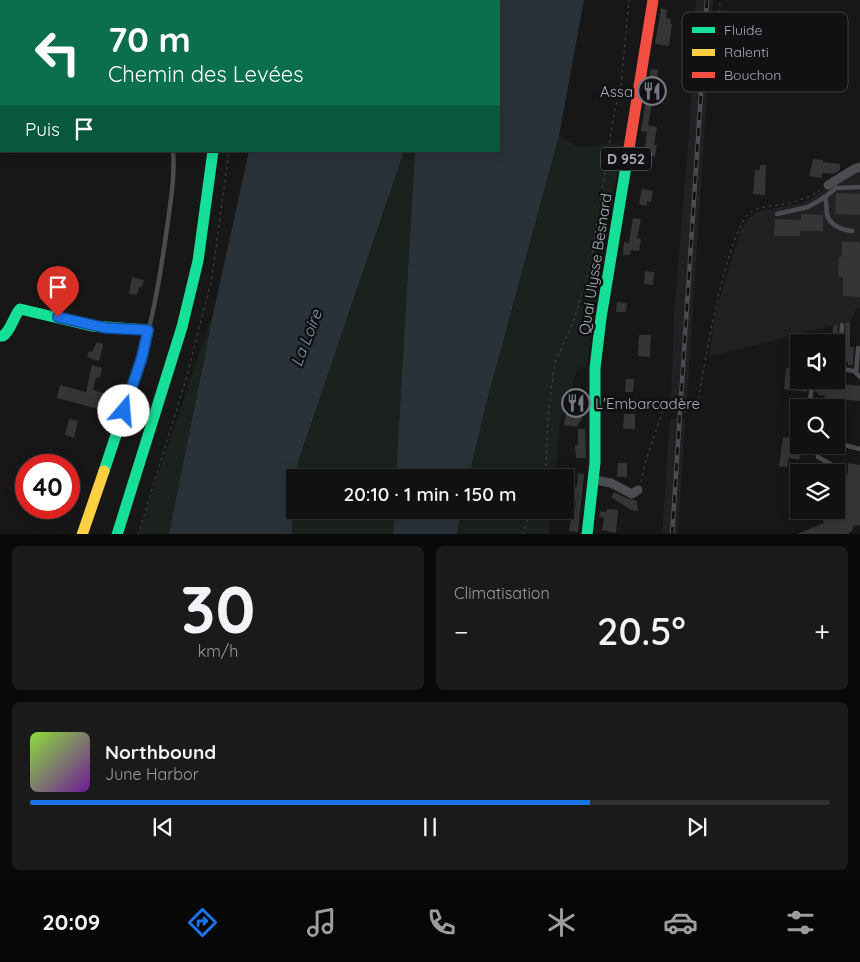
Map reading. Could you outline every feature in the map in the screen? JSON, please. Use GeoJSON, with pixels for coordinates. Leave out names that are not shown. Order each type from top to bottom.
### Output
{"type":"FeatureCollection","features":[{"type":"Feature","properties":{"kind":"main road","name":"Quai Ulysse Besnard"},"geometry":{"type":"LineString","coordinates":[[587,534],[594,480],[596,360],[652,0]]}},
{"type":"Feature","properties":{"kind":"main road"},"geometry":{"type":"LineString","coordinates":[[117,534],[182,327],[198,260],[213,152]]}},
{"type":"Feature","properties":{"kind":"main road"},"geometry":{"type":"LineString","coordinates":[[0,336],[8,333],[11,329],[14,315],[20,309],[92,326],[148,330],[142,357],[82,534]]}},
{"type":"Feature","properties":{"kind":"street"},"geometry":{"type":"LineString","coordinates":[[828,185],[860,167]]}},
{"type":"Feature","properties":{"kind":"street"},"geometry":{"type":"LineString","coordinates":[[594,480],[612,483],[632,494],[638,490]]}},
{"type":"Feature","properties":{"kind":"lane"},"geometry":{"type":"LineString","coordinates":[[148,330],[161,277],[174,171],[173,152]]}},
{"type":"Feature","properties":{"kind":"lane"},"geometry":{"type":"LineString","coordinates":[[777,214],[808,207],[836,188],[860,187]]}},
{"type":"Feature","properties":{"kind":"lane"},"geometry":{"type":"LineString","coordinates":[[825,197],[826,213],[830,220],[838,228],[852,231]]}},
{"type":"Feature","properties":{"kind":"lane"},"geometry":{"type":"LineString","coordinates":[[841,334],[842,325]]}},
{"type":"Feature","properties":{"kind":"lane"},"geometry":{"type":"LineString","coordinates":[[845,370],[858,375],[858,348]]}},
{"type":"Feature","properties":{"kind":"lane"},"geometry":{"type":"LineString","coordinates":[[845,445],[860,449]]}},
{"type":"Feature","properties":{"kind":"lane"},"geometry":{"type":"LineString","coordinates":[[818,454],[818,457],[830,464]]}},
{"type":"Feature","properties":{"kind":"path"},"geometry":{"type":"LineString","coordinates":[[545,469],[548,415],[555,362],[573,323],[589,273],[614,114],[621,85],[629,0]]}},
{"type":"Feature","properties":{"kind":"path"},"geometry":{"type":"LineString","coordinates":[[138,534],[187,376],[212,277],[229,152]]}},
{"type":"Feature","properties":{"kind":"path"},"geometry":{"type":"LineString","coordinates":[[638,490],[645,463],[664,410],[685,412],[699,398],[715,308],[737,232],[743,221],[750,212],[763,207],[807,198],[828,185]]}},
{"type":"Feature","properties":{"kind":"path"},"geometry":{"type":"LineString","coordinates":[[523,534],[527,519]]}},
{"type":"Feature","properties":{"kind":"shaded area"},"geometry":{"type":"Polygon","coordinates":[[[696,0],[713,0],[712,12],[695,12],[696,0]]]}},
{"type":"Feature","properties":{"kind":"shaded area"},"geometry":{"type":"Polygon","coordinates":[[[691,92],[707,92],[687,400],[671,400],[674,314],[691,92]]]}},
{"type":"Feature","properties":{"kind":"shaded area"},"geometry":{"type":"Polygon","coordinates":[[[559,136],[579,147],[622,143],[587,367],[578,367],[560,422],[556,469],[471,469],[486,404],[559,136]]]}},
{"type":"Feature","properties":{"kind":"shaded area"},"geometry":{"type":"Polygon","coordinates":[[[404,152],[415,152],[396,469],[297,469],[404,152]]]}},
{"type":"Feature","properties":{"kind":"shaded area"},"geometry":{"type":"Polygon","coordinates":[[[855,171],[860,171],[860,308],[857,308],[850,321],[799,334],[790,334],[790,336],[709,357],[715,314],[740,233],[746,221],[757,212],[803,203],[855,171]]]}},
{"type":"Feature","properties":{"kind":"shaded area"},"geometry":{"type":"Polygon","coordinates":[[[214,310],[169,534],[138,534],[214,310]]]}},
{"type":"Feature","properties":{"kind":"shaded area"},"geometry":{"type":"Polygon","coordinates":[[[670,419],[685,419],[678,534],[662,534],[670,419]]]}},
{"type":"Feature","properties":{"kind":"shaded area"},"geometry":{"type":"Polygon","coordinates":[[[293,519],[394,519],[393,534],[292,534],[293,519]]]}},
{"type":"Feature","properties":{"kind":"shaded area"},"geometry":{"type":"Polygon","coordinates":[[[460,519],[551,519],[549,534],[457,534],[460,519]]]}},
{"type":"Feature","properties":{"kind":"water"},"geometry":{"type":"Polygon","coordinates":[[[500,0],[584,0],[559,136],[486,404],[471,469],[396,469],[415,152],[500,152],[500,0]]]}},
{"type":"Feature","properties":{"kind":"water","name":"La Loire"},"geometry":{"type":"Polygon","coordinates":[[[249,152],[404,152],[297,469],[286,469],[286,519],[293,519],[292,534],[169,534],[214,310],[249,152]]]}},
{"type":"Feature","properties":{"kind":"water"},"geometry":{"type":"Polygon","coordinates":[[[394,519],[460,519],[457,534],[393,534],[394,519]]]}},
{"type":"Feature","properties":{"kind":"building"},"geometry":{"type":"Polygon","coordinates":[[[661,8],[667,10],[666,18],[671,19],[669,46],[655,44],[661,8]]]}},
{"type":"Feature","properties":{"kind":"building"},"geometry":{"type":"Polygon","coordinates":[[[651,69],[658,70],[648,125],[657,127],[654,145],[657,145],[655,157],[644,155],[647,132],[641,131],[651,69]]]}},
{"type":"Feature","properties":{"kind":"building"},"geometry":{"type":"Polygon","coordinates":[[[813,159],[840,164],[840,170],[834,174],[822,173],[822,178],[809,176],[813,159]]]}},
{"type":"Feature","properties":{"kind":"building"},"geometry":{"type":"Polygon","coordinates":[[[760,165],[766,165],[765,195],[753,194],[755,170],[760,170],[760,165]]]}},
{"type":"Feature","properties":{"kind":"building"},"geometry":{"type":"Polygon","coordinates":[[[642,189],[653,191],[651,202],[647,201],[647,206],[639,204],[642,189]]]}},
{"type":"Feature","properties":{"kind":"building"},"geometry":{"type":"Polygon","coordinates":[[[836,193],[860,194],[860,215],[835,214],[836,193]]]}},
{"type":"Feature","properties":{"kind":"building"},"geometry":{"type":"Polygon","coordinates":[[[801,214],[823,215],[823,231],[800,231],[800,236],[774,236],[775,219],[801,220],[801,214]]]}},
{"type":"Feature","properties":{"kind":"building"},"geometry":{"type":"Polygon","coordinates":[[[633,218],[641,219],[637,238],[641,239],[639,251],[631,250],[630,255],[623,255],[624,242],[629,243],[633,218]]]}},
{"type":"Feature","properties":{"kind":"building"},"geometry":{"type":"Polygon","coordinates":[[[842,242],[859,242],[860,245],[860,297],[843,296],[843,277],[838,277],[839,257],[842,257],[842,242]]]}},
{"type":"Feature","properties":{"kind":"building"},"geometry":{"type":"Polygon","coordinates":[[[645,271],[654,272],[653,285],[644,284],[645,271]]]}},
{"type":"Feature","properties":{"kind":"building"},"geometry":{"type":"Polygon","coordinates":[[[132,277],[144,280],[142,287],[139,287],[137,295],[129,294],[132,277]]]}},
{"type":"Feature","properties":{"kind":"building"},"geometry":{"type":"Polygon","coordinates":[[[617,302],[627,303],[626,312],[616,312],[617,302]]]}},
{"type":"Feature","properties":{"kind":"building"},"geometry":{"type":"Polygon","coordinates":[[[850,321],[850,347],[854,347],[853,365],[848,365],[848,362],[845,362],[845,323],[850,321]]]}},
{"type":"Feature","properties":{"kind":"building"},"geometry":{"type":"Polygon","coordinates":[[[838,324],[837,334],[832,334],[833,326],[838,324]]]}},
{"type":"Feature","properties":{"kind":"building"},"geometry":{"type":"Polygon","coordinates":[[[639,335],[651,335],[650,357],[638,356],[639,335]]]}},
{"type":"Feature","properties":{"kind":"building"},"geometry":{"type":"Polygon","coordinates":[[[97,342],[103,344],[99,361],[87,357],[89,351],[92,352],[97,342]]]}},
{"type":"Feature","properties":{"kind":"building"},"geometry":{"type":"Polygon","coordinates":[[[92,365],[102,368],[100,378],[96,377],[93,390],[110,395],[106,411],[57,398],[60,385],[86,392],[92,365]]]}},
{"type":"Feature","properties":{"kind":"building"},"geometry":{"type":"Polygon","coordinates":[[[786,368],[790,368],[790,389],[808,389],[807,392],[784,389],[786,368]]]}},
{"type":"Feature","properties":{"kind":"building"},"geometry":{"type":"Polygon","coordinates":[[[626,379],[634,379],[633,392],[625,392],[626,379]]]}},
{"type":"Feature","properties":{"kind":"building"},"geometry":{"type":"Polygon","coordinates":[[[845,384],[860,386],[860,401],[825,398],[825,396],[818,395],[815,392],[816,389],[845,389],[845,384]]]}},
{"type":"Feature","properties":{"kind":"building"},"geometry":{"type":"Polygon","coordinates":[[[577,395],[584,400],[577,410],[581,413],[579,416],[582,418],[577,427],[564,425],[568,404],[570,406],[577,395]]]}},
{"type":"Feature","properties":{"kind":"building"},"geometry":{"type":"Polygon","coordinates":[[[624,414],[635,414],[635,429],[623,429],[624,414]]]}},
{"type":"Feature","properties":{"kind":"building"},"geometry":{"type":"Polygon","coordinates":[[[69,419],[78,421],[74,438],[65,435],[69,419]]]}},
{"type":"Feature","properties":{"kind":"building"},"geometry":{"type":"Polygon","coordinates":[[[578,429],[585,429],[586,458],[576,458],[575,445],[578,445],[578,429]]]}},
{"type":"Feature","properties":{"kind":"building"},"geometry":{"type":"Polygon","coordinates":[[[783,437],[790,438],[790,454],[801,454],[799,460],[789,458],[787,467],[779,466],[783,437]]]}},
{"type":"Feature","properties":{"kind":"building"},"geometry":{"type":"Polygon","coordinates":[[[618,463],[627,463],[627,477],[617,477],[618,463]]]}},
{"type":"Feature","properties":{"kind":"building"},"geometry":{"type":"Polygon","coordinates":[[[848,463],[860,465],[860,525],[853,526],[848,534],[797,534],[824,523],[822,519],[845,519],[848,463]]]}},
{"type":"Feature","properties":{"kind":"building"},"geometry":{"type":"Polygon","coordinates":[[[578,473],[584,474],[578,532],[569,531],[571,519],[574,519],[576,502],[574,501],[574,486],[577,487],[578,473]]]}},
{"type":"Feature","properties":{"kind":"building"},"geometry":{"type":"Polygon","coordinates":[[[614,492],[637,501],[638,511],[631,510],[611,497],[614,492]]]}},
{"type":"Feature","properties":{"kind":"building"},"geometry":{"type":"Polygon","coordinates":[[[607,509],[618,510],[616,533],[602,530],[604,518],[599,517],[600,511],[606,512],[607,509]]]}},
{"type":"Feature","properties":{"kind":"railway"},"geometry":{"type":"LineString","coordinates":[[706,12],[707,0]]}},
{"type":"Feature","properties":{"kind":"railway"},"geometry":{"type":"LineString","coordinates":[[672,534],[701,92]]}},
{"type":"Feature","properties":{"kind":"traffic: fast"},"geometry":{"type":"LineString","coordinates":[[587,534],[595,463],[595,368],[601,318],[629,148]]}},
{"type":"Feature","properties":{"kind":"traffic: fast"},"geometry":{"type":"LineString","coordinates":[[117,534],[182,327],[198,261],[213,152]]}},
{"type":"Feature","properties":{"kind":"traffic: fast"},"geometry":{"type":"LineString","coordinates":[[0,336],[3,336],[8,330],[20,309],[92,326],[148,330],[142,357],[104,471]]}},
{"type":"Feature","properties":{"kind":"traffic: slow"},"geometry":{"type":"LineString","coordinates":[[82,534],[104,471]]}},
{"type":"Feature","properties":{"kind":"traffic: jam"},"geometry":{"type":"LineString","coordinates":[[629,148],[653,0]]}},
{"type":"Feature","properties":{"kind":"place","name":"Assa"},"geometry":{"type":"Point","coordinates":[652,91]}},
{"type":"Feature","properties":{"kind":"place","name":"L'Embarcadère"},"geometry":{"type":"Point","coordinates":[576,403]}},
{"type":"Feature","properties":{"kind":"route"},"geometry":{"type":"LineString","coordinates":[[58,317],[92,326],[148,330],[142,357],[124,411]]}}]}
